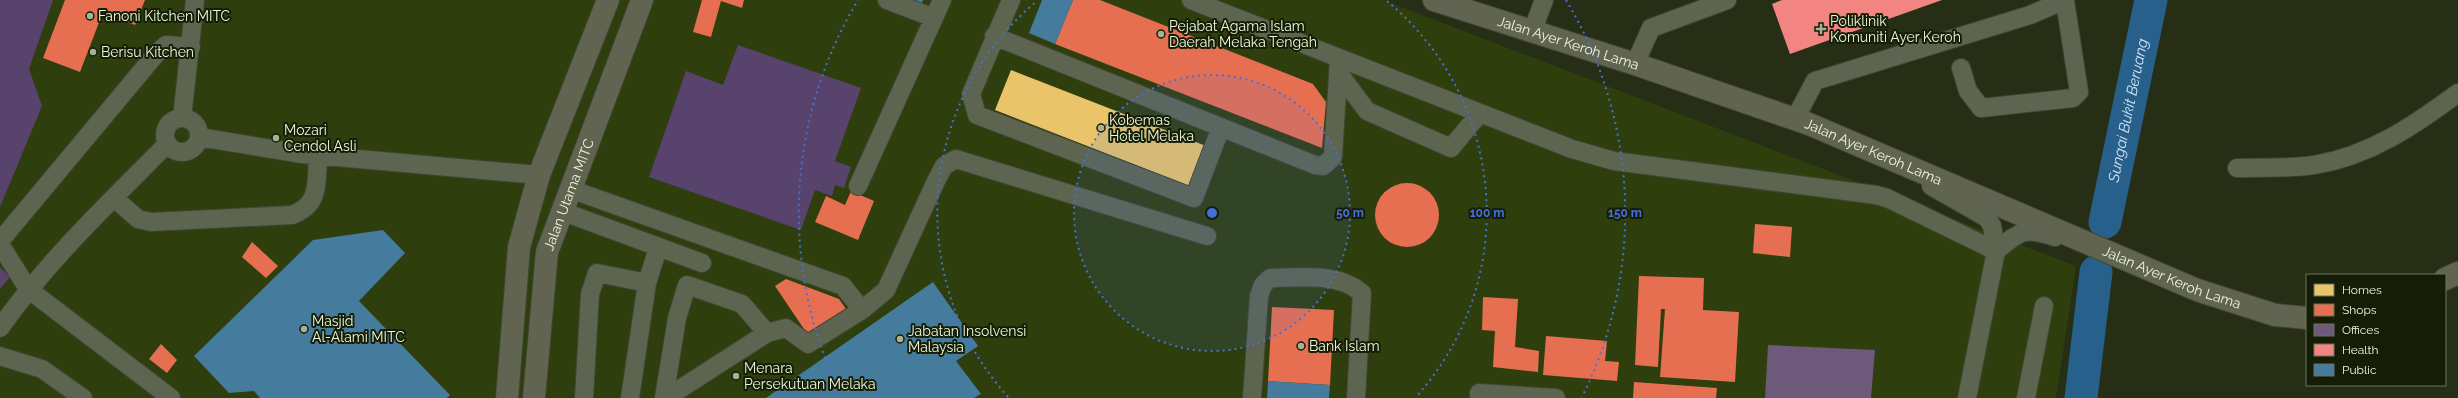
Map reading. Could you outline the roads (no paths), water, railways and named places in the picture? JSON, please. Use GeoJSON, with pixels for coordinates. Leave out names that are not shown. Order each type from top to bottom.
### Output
{"type":"FeatureCollection","features":[{"type":"Feature","properties":{"kind":"main road"},"geometry":{"type":"LineString","coordinates":[[507,398],[519,247],[539,175],[608,0]]}},
{"type":"Feature","properties":{"kind":"main road","name":"Jalan Utama MITC"},"geometry":{"type":"LineString","coordinates":[[534,398],[547,252],[561,211],[642,0]]}},
{"type":"Feature","properties":{"kind":"main road","name":"Jalan Ayer Keroh Lama"},"geometry":{"type":"LineString","coordinates":[[1434,0],[1499,22],[1635,64],[1802,121],[2197,290],[2275,315],[2306,318]]}},
{"type":"Feature","properties":{"kind":"main road"},"geometry":{"type":"LineString","coordinates":[[1451,0],[1499,22]]}},
{"type":"Feature","properties":{"kind":"main road"},"geometry":{"type":"LineString","coordinates":[[2446,279],[2458,273]]}},
{"type":"Feature","properties":{"kind":"street"},"geometry":{"type":"LineString","coordinates":[[182,118],[195,0]]}},
{"type":"Feature","properties":{"kind":"street"},"geometry":{"type":"LineString","coordinates":[[886,0],[934,18]]}},
{"type":"Feature","properties":{"kind":"street"},"geometry":{"type":"LineString","coordinates":[[858,186],[942,0]]}},
{"type":"Feature","properties":{"kind":"street"},"geometry":{"type":"LineString","coordinates":[[1011,0],[994,36],[971,94],[977,115],[1194,198],[1221,127]]}},
{"type":"Feature","properties":{"kind":"street"},"geometry":{"type":"LineString","coordinates":[[1191,0],[1339,65],[1480,113],[1572,149],[1614,161],[1887,198],[1996,251]]}},
{"type":"Feature","properties":{"kind":"street"},"geometry":{"type":"LineString","coordinates":[[1532,32],[1544,0]]}},
{"type":"Feature","properties":{"kind":"street"},"geometry":{"type":"LineString","coordinates":[[1635,64],[1651,28],[1726,0]]}},
{"type":"Feature","properties":{"kind":"street"},"geometry":{"type":"LineString","coordinates":[[1961,68],[1968,91],[1981,108],[2073,98],[2079,92],[2065,1],[2030,15],[1815,81],[1802,121],[1966,204],[1987,218],[1992,226],[1996,251],[1967,398]]}},
{"type":"Feature","properties":{"kind":"street"},"geometry":{"type":"LineString","coordinates":[[994,36],[1314,165],[1323,166],[1333,157],[1339,65]]}},
{"type":"Feature","properties":{"kind":"street"},"geometry":{"type":"LineString","coordinates":[[0,241],[156,54],[166,45],[191,47]]}},
{"type":"Feature","properties":{"kind":"street"},"geometry":{"type":"LineString","coordinates":[[1339,65],[1367,111],[1451,148],[1480,113]]}},
{"type":"Feature","properties":{"kind":"street"},"geometry":{"type":"LineString","coordinates":[[2237,168],[2313,165],[2362,153],[2416,123],[2458,93]]}},
{"type":"Feature","properties":{"kind":"street"},"geometry":{"type":"LineString","coordinates":[[182,118],[195,123],[199,137],[197,144],[186,152],[172,149],[167,144],[166,130],[169,124],[182,118]]}},
{"type":"Feature","properties":{"kind":"street"},"geometry":{"type":"LineString","coordinates":[[199,137],[318,156],[539,175]]}},
{"type":"Feature","properties":{"kind":"street"},"geometry":{"type":"LineString","coordinates":[[0,328],[28,289],[167,144]]}},
{"type":"Feature","properties":{"kind":"street"},"geometry":{"type":"LineString","coordinates":[[114,198],[138,218],[151,222],[292,215],[304,210],[312,202],[315,193],[318,156]]}},
{"type":"Feature","properties":{"kind":"street"},"geometry":{"type":"LineString","coordinates":[[665,398],[767,332],[786,328],[808,344],[862,310],[886,290],[944,166],[956,159],[1207,236]]}},
{"type":"Feature","properties":{"kind":"street"},"geometry":{"type":"LineString","coordinates":[[570,188],[843,286],[862,310]]}},
{"type":"Feature","properties":{"kind":"street"},"geometry":{"type":"LineString","coordinates":[[561,211],[702,263]]}},
{"type":"Feature","properties":{"kind":"street"},"geometry":{"type":"LineString","coordinates":[[1996,251],[2020,232],[2046,234],[2197,290]]}},
{"type":"Feature","properties":{"kind":"street"},"geometry":{"type":"LineString","coordinates":[[0,244],[28,289],[171,398]]}},
{"type":"Feature","properties":{"kind":"street"},"geometry":{"type":"LineString","coordinates":[[630,398],[647,284],[658,248]]}},
{"type":"Feature","properties":{"kind":"street"},"geometry":{"type":"LineString","coordinates":[[584,398],[590,294],[597,273],[647,284]]}},
{"type":"Feature","properties":{"kind":"street"},"geometry":{"type":"LineString","coordinates":[[1252,398],[1259,296],[1263,285],[1270,278],[1333,279],[1352,284],[1362,293],[1356,398]]}},
{"type":"Feature","properties":{"kind":"street"},"geometry":{"type":"LineString","coordinates":[[665,398],[677,318],[687,285],[742,304],[767,332]]}},
{"type":"Feature","properties":{"kind":"street"},"geometry":{"type":"LineString","coordinates":[[2026,398],[2044,306]]}},
{"type":"Feature","properties":{"kind":"street"},"geometry":{"type":"LineString","coordinates":[[0,356],[42,369],[83,398]]}},
{"type":"Feature","properties":{"kind":"street"},"geometry":{"type":"LineString","coordinates":[[1479,398],[1479,393],[1556,398]]}},
{"type":"Feature","properties":{"kind":"waterway","name":"Sungai Bukit Beruang"},"geometry":{"type":"LineString","coordinates":[[2105,222],[2151,0]]}},
{"type":"Feature","properties":{"kind":"waterway"},"geometry":{"type":"LineString","coordinates":[[2081,398],[2096,272]]}},
{"type":"Feature","properties":{"kind":"place","name":"Fanoni Kitchen MITC"},"geometry":{"type":"Point","coordinates":[90,16]}},
{"type":"Feature","properties":{"kind":"place","name":"Poliklinik Komuniti Ayer Keroh"},"geometry":{"type":"Point","coordinates":[1821,29]}},
{"type":"Feature","properties":{"kind":"place","name":"Pejabat Agama Islam Daerah Melaka Tengah"},"geometry":{"type":"Point","coordinates":[1161,34]}},
{"type":"Feature","properties":{"kind":"place","name":"Berisu Kitchen"},"geometry":{"type":"Point","coordinates":[93,52]}},
{"type":"Feature","properties":{"kind":"place","name":"Kobemas Hotel Melaka"},"geometry":{"type":"Point","coordinates":[1101,128]}},
{"type":"Feature","properties":{"kind":"place","name":"Mozari Cendol Asli"},"geometry":{"type":"Point","coordinates":[276,138]}},
{"type":"Feature","properties":{"kind":"place","name":"Masjid Al-Alami MITC"},"geometry":{"type":"Point","coordinates":[304,329]}},
{"type":"Feature","properties":{"kind":"place","name":"Jabatan Insolvensi Malaysia"},"geometry":{"type":"Point","coordinates":[900,339]}},
{"type":"Feature","properties":{"kind":"place","name":"Bank Islam"},"geometry":{"type":"Point","coordinates":[1301,346]}},
{"type":"Feature","properties":{"kind":"place","name":"Menara Persekutuan Melaka"},"geometry":{"type":"Point","coordinates":[736,376]}}]}
